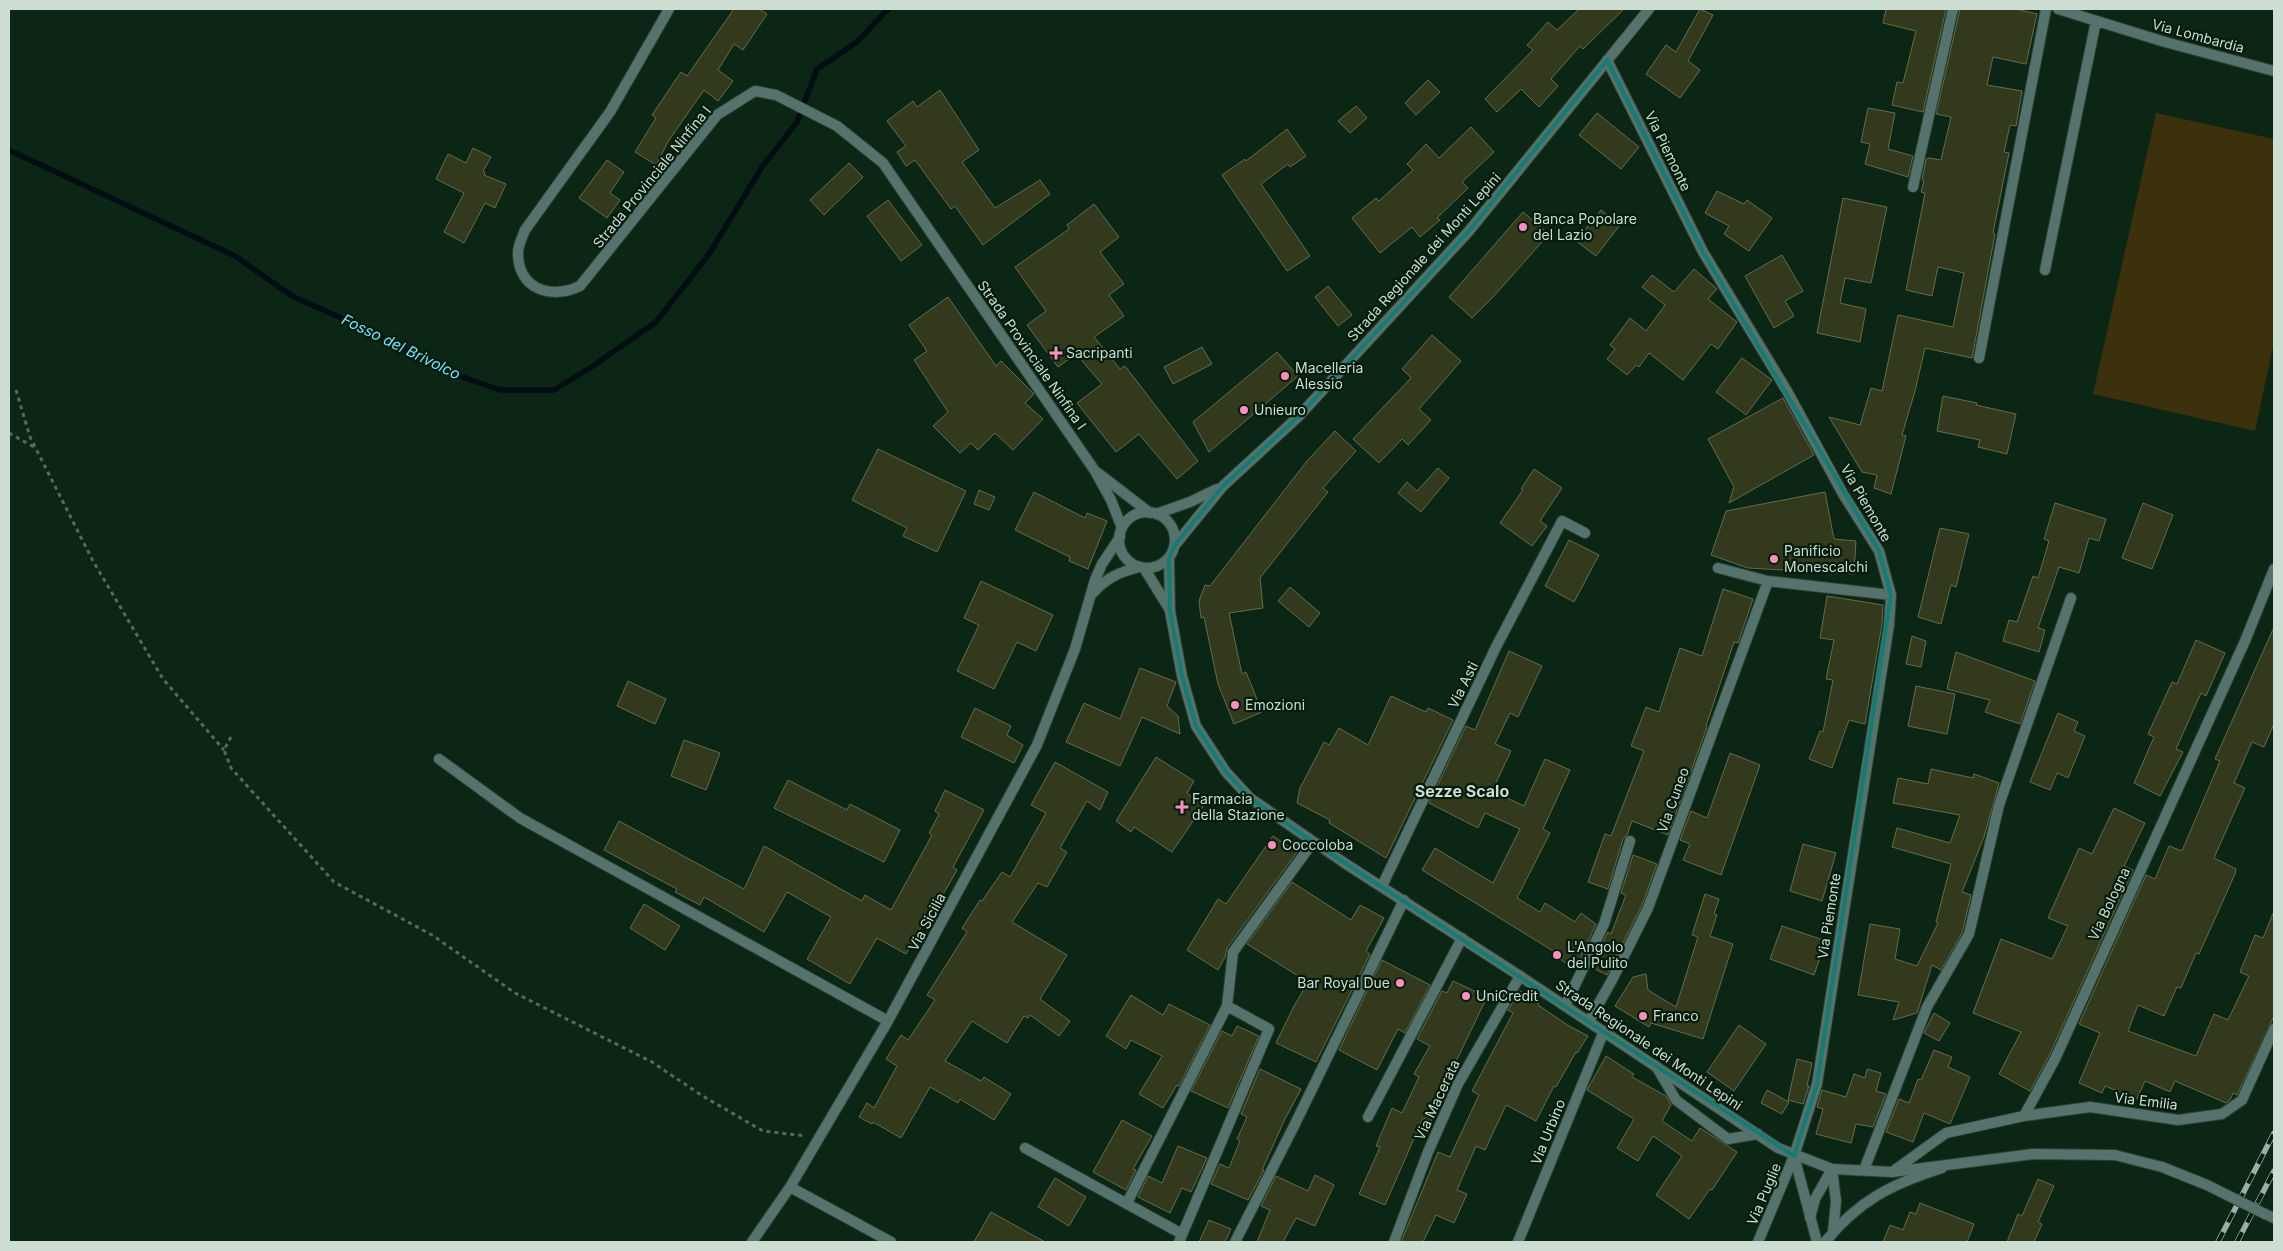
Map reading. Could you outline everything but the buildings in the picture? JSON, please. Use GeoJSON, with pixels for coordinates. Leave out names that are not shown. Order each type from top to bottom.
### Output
{"type":"FeatureCollection","features":[{"type":"Feature","properties":{"kind":"street","name":"Strada Provinciale Ninfina I"},"geometry":{"type":"LineString","coordinates":[[669,9],[610,112],[525,230],[519,245],[518,254],[524,275],[534,286],[549,292],[561,293],[580,286],[717,115],[755,91],[776,95],[837,126],[883,163],[1095,470],[1111,500],[1121,532]]}},
{"type":"Feature","properties":{"kind":"street","name":"Strada Regionale dei Monti Lepini"},"geometry":{"type":"LineString","coordinates":[[1175,545],[1223,486],[1299,416],[1469,231],[1649,9]]}},
{"type":"Feature","properties":{"kind":"street"},"geometry":{"type":"LineString","coordinates":[[1913,187],[1954,9]]}},
{"type":"Feature","properties":{"kind":"street"},"geometry":{"type":"LineString","coordinates":[[1979,358],[2046,9]]}},
{"type":"Feature","properties":{"kind":"street","name":"Via Lombardia"},"geometry":{"type":"LineString","coordinates":[[2058,9],[2165,42],[2274,71]]}},
{"type":"Feature","properties":{"kind":"street"},"geometry":{"type":"LineString","coordinates":[[2045,270],[2096,20]]}},
{"type":"Feature","properties":{"kind":"street","name":"Via Piemonte"},"geometry":{"type":"LineString","coordinates":[[1608,60],[1703,252],[1787,390],[1843,494],[1878,551],[1891,595],[1889,625],[1817,1084],[1794,1156]]}},
{"type":"Feature","properties":{"kind":"street","name":"Strada Provinciale Ninfina I"},"geometry":{"type":"LineString","coordinates":[[1095,470],[1153,513]]}},
{"type":"Feature","properties":{"kind":"street","name":"Strada Regionale dei Monti Lepini"},"geometry":{"type":"LineString","coordinates":[[1153,513],[1190,502],[1223,486]]}},
{"type":"Feature","properties":{"kind":"street"},"geometry":{"type":"LineString","coordinates":[[1153,513],[1169,523],[1173,530],[1175,545],[1169,558],[1158,566],[1142,568],[1126,559],[1120,544],[1121,532],[1132,517],[1153,513]]}},
{"type":"Feature","properties":{"kind":"street","name":"Via Asti"},"geometry":{"type":"LineString","coordinates":[[1382,886],[1496,647],[1562,521],[1585,533]]}},
{"type":"Feature","properties":{"kind":"street","name":"Via Sicilia"},"geometry":{"type":"LineString","coordinates":[[752,1242],[790,1187],[888,1021],[1037,745],[1075,649],[1102,564],[1121,532]]}},
{"type":"Feature","properties":{"kind":"street","name":"Strada Regionale dei Monti Lepini"},"geometry":{"type":"LineString","coordinates":[[1169,558],[1170,611],[1182,676],[1196,726],[1226,772],[1250,798],[1313,842],[1589,1021],[1778,1148],[1794,1156],[1832,1168],[1892,1172],[2033,1154],[2115,1155],[2162,1167],[2207,1185],[2270,1216]]}},
{"type":"Feature","properties":{"kind":"street","name":"Strada Regionale dei Monti Lepini"},"geometry":{"type":"LineString","coordinates":[[1142,568],[1170,611]]}},
{"type":"Feature","properties":{"kind":"street","name":"Via Sicilia"},"geometry":{"type":"LineString","coordinates":[[1090,597],[1108,578],[1123,571],[1142,568]]}},
{"type":"Feature","properties":{"kind":"street"},"geometry":{"type":"LineString","coordinates":[[1718,568],[1768,581],[1891,595]]}},
{"type":"Feature","properties":{"kind":"street","name":"Via Bologna"},"geometry":{"type":"LineString","coordinates":[[2024,1116],[2055,1059],[2245,641],[2274,569]]}},
{"type":"Feature","properties":{"kind":"street","name":"Via Cuneo"},"geometry":{"type":"LineString","coordinates":[[1589,1021],[1648,908],[1768,581]]}},
{"type":"Feature","properties":{"kind":"street"},"geometry":{"type":"LineString","coordinates":[[1864,1170],[1927,1008],[1968,934],[1999,805],[2071,598]]}},
{"type":"Feature","properties":{"kind":"street"},"geometry":{"type":"LineString","coordinates":[[439,759],[520,818],[888,1021]]}},
{"type":"Feature","properties":{"kind":"street"},"geometry":{"type":"LineString","coordinates":[[1565,1006],[1604,924],[1630,841]]}},
{"type":"Feature","properties":{"kind":"street"},"geometry":{"type":"LineString","coordinates":[[1126,1203],[1227,1006],[1232,952],[1313,842]]}},
{"type":"Feature","properties":{"kind":"street"},"geometry":{"type":"LineString","coordinates":[[1235,1242],[1295,1124],[1404,900]]}},
{"type":"Feature","properties":{"kind":"street"},"geometry":{"type":"LineString","coordinates":[[1368,1117],[1462,938]]}},
{"type":"Feature","properties":{"kind":"street","name":"Via Macerata"},"geometry":{"type":"LineString","coordinates":[[1394,1242],[1428,1152],[1458,1084],[1520,976]]}},
{"type":"Feature","properties":{"kind":"street"},"geometry":{"type":"LineString","coordinates":[[1025,1148],[1126,1203],[1181,1238],[1269,1029],[1227,1006]]}},
{"type":"Feature","properties":{"kind":"street","name":"Via Emilia"},"geometry":{"type":"LineString","coordinates":[[2024,1116],[2090,1107],[2178,1120],[2222,1114],[2242,1100],[2274,1029]]}},
{"type":"Feature","properties":{"kind":"street","name":"Via Urbino"},"geometry":{"type":"LineString","coordinates":[[1518,1242],[1604,1031]]}},
{"type":"Feature","properties":{"kind":"street"},"geometry":{"type":"LineString","coordinates":[[1656,1066],[1676,1100],[1728,1138],[1758,1134]]}},
{"type":"Feature","properties":{"kind":"street"},"geometry":{"type":"LineString","coordinates":[[1892,1172],[1946,1133],[2024,1116]]}},
{"type":"Feature","properties":{"kind":"street"},"geometry":{"type":"LineString","coordinates":[[1794,1156],[1817,1242]]}},
{"type":"Feature","properties":{"kind":"street","name":"Via Puglie"},"geometry":{"type":"LineString","coordinates":[[1758,1242],[1794,1156]]}},
{"type":"Feature","properties":{"kind":"street"},"geometry":{"type":"LineString","coordinates":[[1825,1242],[1833,1232],[1865,1203],[1886,1189],[1905,1180],[1953,1165]]}},
{"type":"Feature","properties":{"kind":"street"},"geometry":{"type":"LineString","coordinates":[[1810,1219],[1815,1199],[1832,1168]]}},
{"type":"Feature","properties":{"kind":"street"},"geometry":{"type":"LineString","coordinates":[[1832,1168],[1836,1200],[1833,1232]]}},
{"type":"Feature","properties":{"kind":"street"},"geometry":{"type":"LineString","coordinates":[[790,1187],[891,1242]]}},
{"type":"Feature","properties":{"kind":"path"},"geometry":{"type":"LineString","coordinates":[[16,390],[30,437],[35,447],[93,561],[163,679],[224,750],[231,768],[334,882],[432,935],[515,993],[652,1062],[701,1096],[762,1130],[819,1138]]}},
{"type":"Feature","properties":{"kind":"path"},"geometry":{"type":"LineString","coordinates":[[9,433],[35,447]]}},
{"type":"Feature","properties":{"kind":"path"},"geometry":{"type":"LineString","coordinates":[[224,750],[231,737]]}},
{"type":"Feature","properties":{"kind":"highlighted area"},"geometry":{"type":"Polygon","coordinates":[[[1607,60],[1703,252],[1879,551],[1891,595],[1817,1084],[1794,1156],[1313,842],[1250,798],[1226,772],[1196,726],[1182,676],[1170,611],[1169,558],[1175,545],[1223,486],[1299,416],[1469,231],[1607,60]]]}},
{"type":"Feature","properties":{"kind":"shaded area"},"geometry":{"type":"Polygon","coordinates":[[[2156,113],[2274,139],[2274,342],[2255,431],[2093,394],[2156,113]]]}},
{"type":"Feature","properties":{"kind":"waterway","name":"Fosso del Brivolco"},"geometry":{"type":"LineString","coordinates":[[9,150],[235,256],[292,296],[357,325],[446,371],[500,390],[554,390],[593,366],[656,322],[709,254],[762,167],[797,122],[817,69],[857,42],[888,9]]}},
{"type":"Feature","properties":{"kind":"railway"},"geometry":{"type":"LineString","coordinates":[[2218,1242],[2274,1133]]}},
{"type":"Feature","properties":{"kind":"railway"},"geometry":{"type":"LineString","coordinates":[[2237,1242],[2274,1171]]}},
{"type":"Feature","properties":{"kind":"place","name":"Banca Popolare del Lazio"},"geometry":{"type":"Point","coordinates":[1523,227]}},
{"type":"Feature","properties":{"kind":"place","name":"Sacripanti"},"geometry":{"type":"Point","coordinates":[1056,353]}},
{"type":"Feature","properties":{"kind":"place","name":"Macelleria Alessio"},"geometry":{"type":"Point","coordinates":[1285,376]}},
{"type":"Feature","properties":{"kind":"place","name":"Unieuro"},"geometry":{"type":"Point","coordinates":[1244,410]}},
{"type":"Feature","properties":{"kind":"place","name":"Panificio Monescalchi"},"geometry":{"type":"Point","coordinates":[1774,559]}},
{"type":"Feature","properties":{"kind":"place","name":"Emozioni"},"geometry":{"type":"Point","coordinates":[1235,705]}},
{"type":"Feature","properties":{"kind":"place","name":"Farmacia della Stazione"},"geometry":{"type":"Point","coordinates":[1182,807]}},
{"type":"Feature","properties":{"kind":"place","name":"Coccoloba"},"geometry":{"type":"Point","coordinates":[1272,845]}},
{"type":"Feature","properties":{"kind":"place","name":"L'Angolo del Pulito"},"geometry":{"type":"Point","coordinates":[1557,955]}},
{"type":"Feature","properties":{"kind":"place","name":"Bar Royal Due"},"geometry":{"type":"Point","coordinates":[1400,983]}},
{"type":"Feature","properties":{"kind":"place","name":"UniCredit"},"geometry":{"type":"Point","coordinates":[1466,996]}},
{"type":"Feature","properties":{"kind":"place","name":"Franco"},"geometry":{"type":"Point","coordinates":[1643,1016]}},
{"type":"Feature","properties":{"kind":"district","name":"Sezze Scalo"},"geometry":{"type":"Point","coordinates":[1462,791]}}]}
